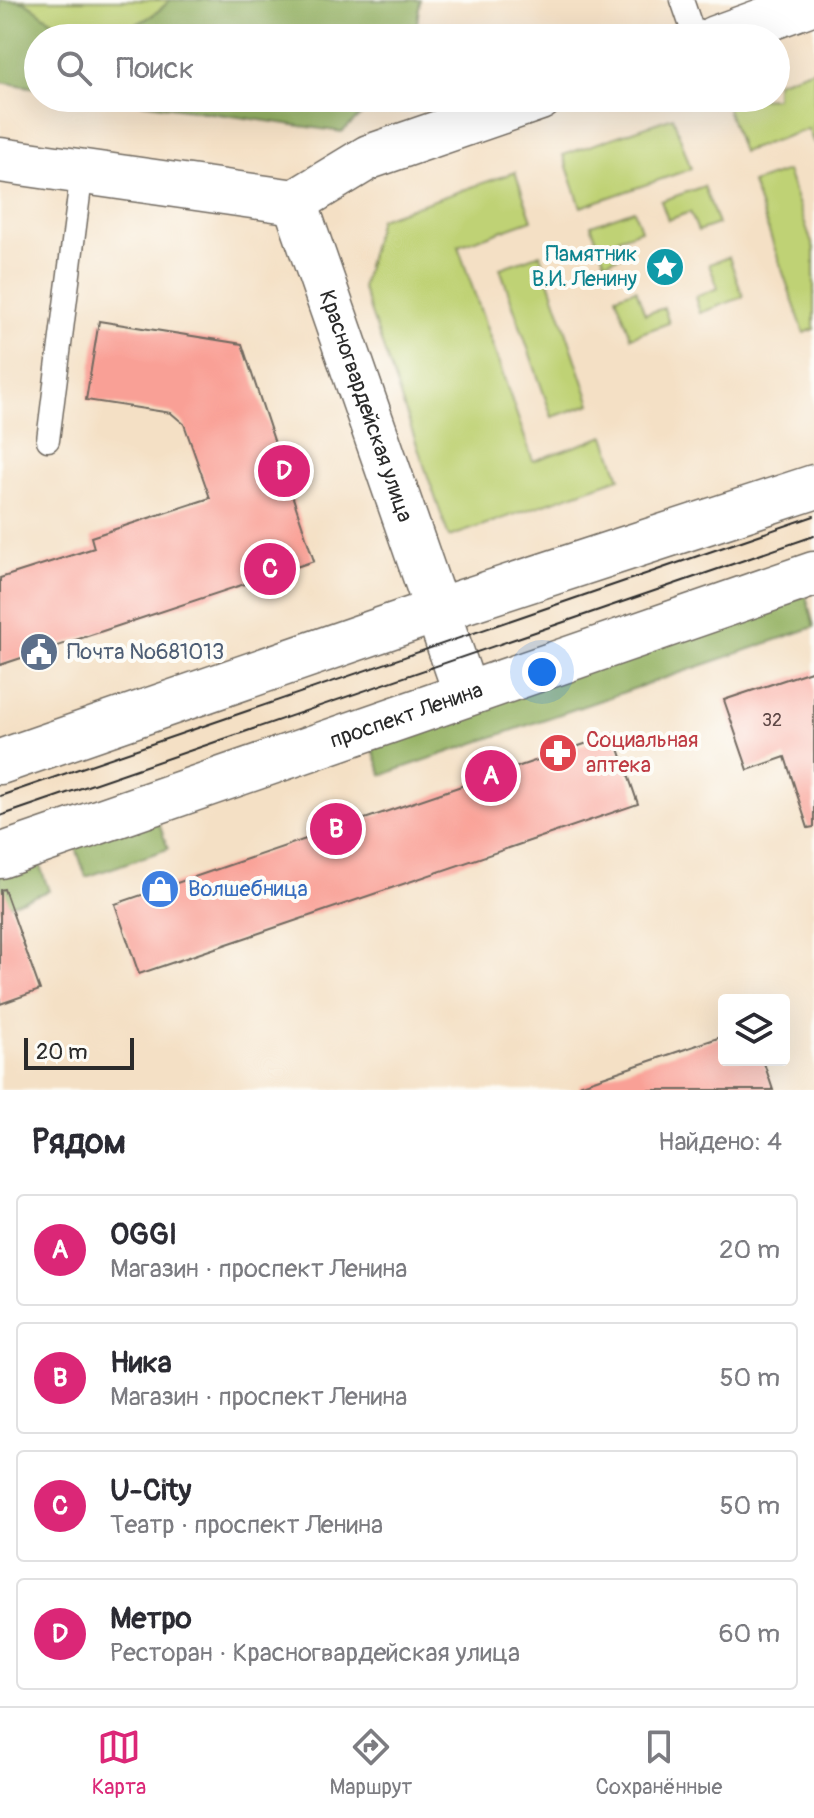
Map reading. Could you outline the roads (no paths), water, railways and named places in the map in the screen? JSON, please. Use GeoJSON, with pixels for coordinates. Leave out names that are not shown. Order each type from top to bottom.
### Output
{"type":"FeatureCollection","features":[{"type":"Feature","properties":{"kind":"main road"},"geometry":{"type":"LineString","coordinates":[[755,24],[814,2]]}},
{"type":"Feature","properties":{"kind":"main road"},"geometry":{"type":"LineString","coordinates":[[790,33],[814,33]]}},
{"type":"Feature","properties":{"kind":"main road"},"geometry":{"type":"LineString","coordinates":[[0,160],[295,202],[369,157],[499,112]]}},
{"type":"Feature","properties":{"kind":"main road","name":"Красногвардейская улица"},"geometry":{"type":"LineString","coordinates":[[295,202],[466,694]]}},
{"type":"Feature","properties":{"kind":"main road"},"geometry":{"type":"LineString","coordinates":[[0,762],[438,610],[814,487]]}},
{"type":"Feature","properties":{"kind":"main road","name":"проспект Ленина"},"geometry":{"type":"LineString","coordinates":[[0,856],[814,574]]}},
{"type":"Feature","properties":{"kind":"lane"},"geometry":{"type":"LineString","coordinates":[[682,0],[690,24]]}},
{"type":"Feature","properties":{"kind":"lane"},"geometry":{"type":"LineString","coordinates":[[48,440],[82,171]]}},
{"type":"Feature","properties":{"kind":"tram line"},"geometry":{"type":"LineString","coordinates":[[0,796],[814,516]]}},
{"type":"Feature","properties":{"kind":"tram line"},"geometry":{"type":"LineString","coordinates":[[0,816],[814,536]]}},
{"type":"Feature","properties":{"kind":"place","name":"Памятник В.И. Ленину"},"geometry":{"type":"Point","coordinates":[665,267]}},
{"type":"Feature","properties":{"kind":"place","name":"Метро"},"geometry":{"type":"Point","coordinates":[284,471]}},
{"type":"Feature","properties":{"kind":"place","name":"U-City"},"geometry":{"type":"Point","coordinates":[270,569]}},
{"type":"Feature","properties":{"kind":"place","name":"Почта №681013"},"geometry":{"type":"Point","coordinates":[39,652]}},
{"type":"Feature","properties":{"kind":"place","name":"Социальная аптека"},"geometry":{"type":"Point","coordinates":[558,753]}},
{"type":"Feature","properties":{"kind":"place","name":"OGGI"},"geometry":{"type":"Point","coordinates":[491,776]}},
{"type":"Feature","properties":{"kind":"place","name":"Ника"},"geometry":{"type":"Point","coordinates":[336,829]}},
{"type":"Feature","properties":{"kind":"place","name":"Волшебница"},"geometry":{"type":"Point","coordinates":[160,889]}}]}
